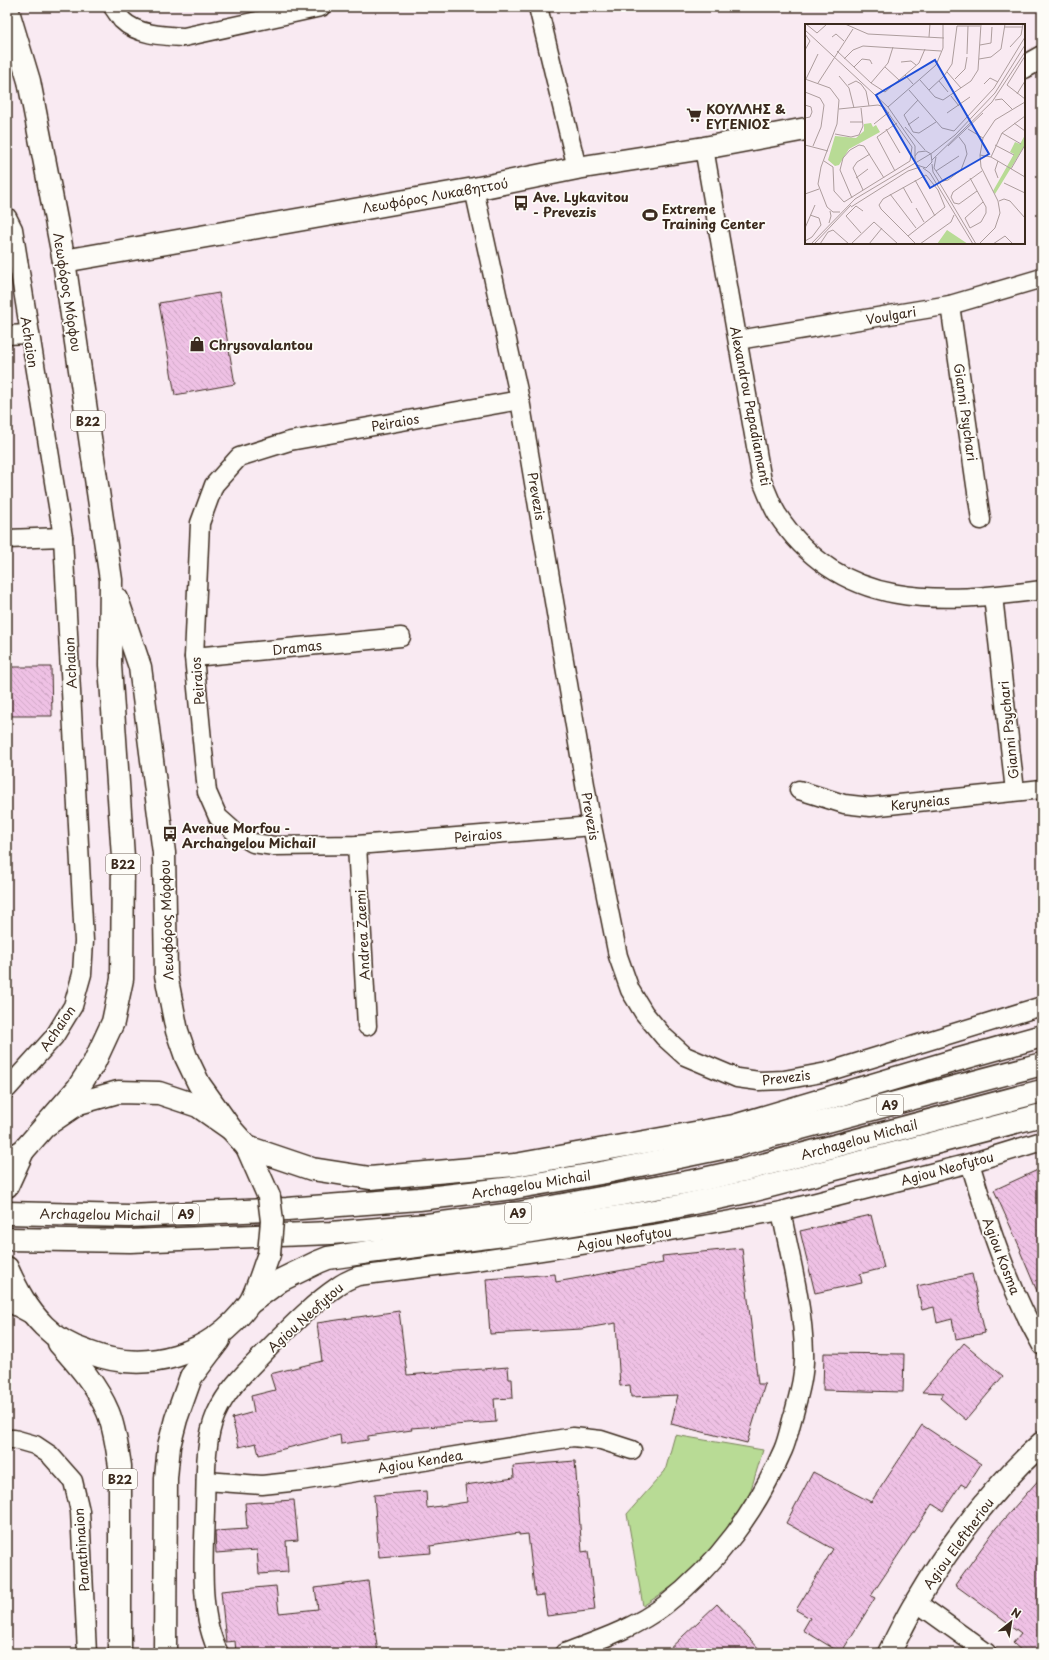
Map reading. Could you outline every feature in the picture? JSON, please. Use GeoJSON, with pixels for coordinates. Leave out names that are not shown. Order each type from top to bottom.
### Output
{"type":"FeatureCollection","features":[{"type":"Feature","properties":{"kind":"main road","name":"Λεωφόρος Μόρφου"},"geometry":{"type":"LineString","coordinates":[[7,8],[29,81],[64,261],[111,580],[110,665],[123,857],[122,979],[113,1022],[94,1063],[78,1088],[45,1126]]}},
{"type":"Feature","properties":{"kind":"main road"},"geometry":{"type":"LineString","coordinates":[[1025,66],[1042,57]]}},
{"type":"Feature","properties":{"kind":"main road","name":"Λεωφόρος Λυκαβηττού"},"geometry":{"type":"LineString","coordinates":[[64,261],[474,189],[577,168],[704,148],[805,129]]}},
{"type":"Feature","properties":{"kind":"main road","name":"Λεωφόρος Μόρφου"},"geometry":{"type":"LineString","coordinates":[[111,580],[140,667],[164,853],[166,975],[176,1031],[199,1084],[231,1130]]}},
{"type":"Feature","properties":{"kind":"main road"},"geometry":{"type":"LineString","coordinates":[[246,1147],[312,1169],[370,1178],[515,1165],[734,1126],[1042,1036]]}},
{"type":"Feature","properties":{"kind":"main road","name":"Archagelou Michail"},"geometry":{"type":"LineString","coordinates":[[7,1213],[129,1216],[287,1209],[419,1199],[513,1188],[606,1172],[737,1145],[1042,1064]]}},
{"type":"Feature","properties":{"kind":"main road","name":"Archagelou Michail"},"geometry":{"type":"LineString","coordinates":[[7,1239],[130,1241],[296,1235],[427,1224],[519,1213],[744,1170],[1042,1091]]}},
{"type":"Feature","properties":{"kind":"main road","name":"B22"},"geometry":{"type":"LineString","coordinates":[[7,1186],[15,1156],[45,1126],[79,1104],[118,1092],[159,1093],[198,1106],[231,1130],[246,1147],[269,1197],[272,1221],[270,1254],[250,1303],[228,1328],[191,1377],[176,1419],[169,1446],[166,1478],[164,1653]]}},
{"type":"Feature","properties":{"kind":"main road"},"geometry":{"type":"LineString","coordinates":[[250,1303],[281,1280],[328,1258],[520,1233],[690,1204],[759,1189],[1042,1115]]}},
{"type":"Feature","properties":{"kind":"main road","name":"B22"},"geometry":{"type":"LineString","coordinates":[[7,1268],[17,1292],[30,1312],[45,1327],[89,1379],[107,1411],[116,1437],[120,1466],[120,1653]]}},
{"type":"Feature","properties":{"kind":"main road"},"geometry":{"type":"LineString","coordinates":[[7,1299],[30,1312]]}},
{"type":"Feature","properties":{"kind":"main road","name":"B22"},"geometry":{"type":"LineString","coordinates":[[45,1327],[73,1347],[104,1359],[137,1363],[170,1359],[201,1347],[228,1328]]}},
{"type":"Feature","properties":{"kind":"main road","name":"Agiou Eleftheriou"},"geometry":{"type":"LineString","coordinates":[[889,1653],[916,1602],[952,1547],[987,1501],[1042,1443]]}},
{"type":"Feature","properties":{"kind":"street"},"geometry":{"type":"LineString","coordinates":[[113,7],[123,21],[143,32],[162,36],[184,37],[322,7]]}},
{"type":"Feature","properties":{"kind":"street"},"geometry":{"type":"LineString","coordinates":[[538,7],[577,168]]}},
{"type":"Feature","properties":{"kind":"street","name":"Alexandrou Papadiamanti"},"geometry":{"type":"LineString","coordinates":[[704,148],[762,481],[776,513],[794,538],[817,559],[849,579],[881,592],[922,598],[993,596],[1042,590]]}},
{"type":"Feature","properties":{"kind":"street","name":"Prevezis"},"geometry":{"type":"LineString","coordinates":[[474,189],[520,400],[592,826],[618,956],[630,990],[644,1013],[664,1037],[685,1056],[712,1069],[737,1078],[759,1081],[784,1080],[827,1072],[1042,1006]]}},
{"type":"Feature","properties":{"kind":"street","name":"Achaion"},"geometry":{"type":"LineString","coordinates":[[7,217],[13,229],[63,537],[84,941],[82,974],[73,1006],[54,1036],[7,1089]]}},
{"type":"Feature","properties":{"kind":"street","name":"Voulgari"},"geometry":{"type":"LineString","coordinates":[[738,340],[950,305],[1042,278]]}},
{"type":"Feature","properties":{"kind":"street","name":"Gianni Psychari"},"geometry":{"type":"LineString","coordinates":[[950,305],[981,520]]}},
{"type":"Feature","properties":{"kind":"street"},"geometry":{"type":"LineString","coordinates":[[7,335],[29,334]]}},
{"type":"Feature","properties":{"kind":"street","name":"Peiraios"},"geometry":{"type":"LineString","coordinates":[[520,400],[290,441],[239,457],[214,485],[200,524],[194,657],[207,792],[218,817],[236,833],[253,843],[274,846],[357,845],[592,826]]}},
{"type":"Feature","properties":{"kind":"street"},"geometry":{"type":"LineString","coordinates":[[7,538],[63,537]]}},
{"type":"Feature","properties":{"kind":"street","name":"Gianni Psychari"},"geometry":{"type":"LineString","coordinates":[[993,596],[1015,791]]}},
{"type":"Feature","properties":{"kind":"street","name":"Dramas"},"geometry":{"type":"LineString","coordinates":[[194,657],[401,637]]}},
{"type":"Feature","properties":{"kind":"street","name":"Keryneias"},"geometry":{"type":"LineString","coordinates":[[799,790],[844,804],[870,807],[1042,789]]}},
{"type":"Feature","properties":{"kind":"street","name":"Andrea Zaemi"},"geometry":{"type":"LineString","coordinates":[[357,845],[367,1026]]}},
{"type":"Feature","properties":{"kind":"street","name":"Agiou Neofytou"},"geometry":{"type":"LineString","coordinates":[[220,1653],[211,1633],[204,1584],[206,1481],[210,1430],[216,1413],[226,1396],[240,1378],[287,1330],[336,1287],[348,1279],[358,1276],[482,1260],[653,1234],[781,1211],[970,1163],[1042,1141]]}},
{"type":"Feature","properties":{"kind":"street","name":"Agiou Kosma"},"geometry":{"type":"LineString","coordinates":[[970,1163],[994,1241],[1011,1285],[1042,1346]]}},
{"type":"Feature","properties":{"kind":"street"},"geometry":{"type":"LineString","coordinates":[[564,1653],[634,1625],[670,1601],[698,1578],[729,1542],[764,1489],[783,1449],[798,1397],[804,1355],[802,1320],[781,1211]]}},
{"type":"Feature","properties":{"kind":"street","name":"Agiou Kendea"},"geometry":{"type":"LineString","coordinates":[[206,1481],[262,1485],[300,1481],[573,1437],[601,1440],[632,1450]]}},
{"type":"Feature","properties":{"kind":"street","name":"Panathinaion"},"geometry":{"type":"LineString","coordinates":[[7,1439],[14,1439],[35,1445],[50,1455],[73,1481],[80,1512],[87,1653]]}},
{"type":"Feature","properties":{"kind":"street"},"geometry":{"type":"LineString","coordinates":[[916,1602],[987,1653]]}},
{"type":"Feature","properties":{"kind":"green space"},"geometry":{"type":"Polygon","coordinates":[[[675,1435],[763,1450],[748,1499],[701,1567],[643,1606],[627,1514],[665,1471],[675,1435]]]}},
{"type":"Feature","properties":{"kind":"building","name":"Chrysovalantou"},"geometry":{"type":"Polygon","coordinates":[[[219,293],[235,384],[175,395],[159,303],[219,293]]]}},
{"type":"Feature","properties":{"kind":"building"},"geometry":{"type":"Polygon","coordinates":[[[7,667],[51,667],[52,716],[7,716],[7,667]]]}},
{"type":"Feature","properties":{"kind":"building"},"geometry":{"type":"Polygon","coordinates":[[[1042,1168],[1042,1303],[1020,1251],[1021,1250],[994,1190],[1042,1168]]]}},
{"type":"Feature","properties":{"kind":"building"},"geometry":{"type":"Polygon","coordinates":[[[871,1215],[884,1268],[860,1274],[862,1283],[815,1293],[800,1231],[871,1215]]]}},
{"type":"Feature","properties":{"kind":"building"},"geometry":{"type":"Polygon","coordinates":[[[742,1248],[758,1384],[765,1384],[747,1443],[671,1424],[678,1395],[631,1397],[630,1385],[620,1386],[616,1323],[581,1329],[490,1334],[486,1279],[555,1274],[556,1282],[663,1263],[662,1256],[742,1248]]]}},
{"type":"Feature","properties":{"kind":"building"},"geometry":{"type":"Polygon","coordinates":[[[972,1274],[985,1333],[956,1339],[952,1319],[937,1323],[934,1307],[922,1310],[917,1286],[972,1274]]]}},
{"type":"Feature","properties":{"kind":"building"},"geometry":{"type":"Polygon","coordinates":[[[399,1311],[407,1375],[508,1367],[509,1379],[512,1379],[513,1398],[494,1399],[496,1422],[411,1428],[412,1430],[368,1436],[368,1440],[341,1444],[340,1435],[259,1455],[256,1443],[239,1447],[232,1418],[254,1412],[251,1396],[275,1390],[270,1374],[322,1361],[317,1323],[399,1311]]]}},
{"type":"Feature","properties":{"kind":"building"},"geometry":{"type":"Polygon","coordinates":[[[964,1343],[1003,1376],[966,1420],[940,1398],[944,1393],[922,1392],[964,1343]]]}},
{"type":"Feature","properties":{"kind":"building"},"geometry":{"type":"Polygon","coordinates":[[[824,1353],[904,1354],[903,1392],[823,1390],[824,1353]]]}},
{"type":"Feature","properties":{"kind":"building"},"geometry":{"type":"Polygon","coordinates":[[[922,1425],[981,1464],[966,1487],[961,1484],[943,1511],[932,1504],[871,1596],[875,1598],[841,1653],[803,1630],[810,1618],[796,1610],[833,1549],[786,1523],[813,1472],[871,1502],[922,1425]]]}},
{"type":"Feature","properties":{"kind":"building"},"geometry":{"type":"Polygon","coordinates":[[[575,1461],[582,1552],[588,1551],[595,1610],[547,1616],[544,1595],[535,1596],[528,1534],[519,1535],[519,1533],[430,1546],[431,1553],[379,1557],[374,1495],[426,1491],[427,1508],[467,1502],[465,1485],[514,1478],[513,1466],[575,1461]]]}},
{"type":"Feature","properties":{"kind":"building"},"geometry":{"type":"Polygon","coordinates":[[[1042,1476],[1042,1653],[1024,1653],[1013,1643],[1021,1633],[955,1585],[996,1528],[1042,1476]]]}},
{"type":"Feature","properties":{"kind":"building"},"geometry":{"type":"Polygon","coordinates":[[[294,1500],[298,1540],[286,1541],[288,1572],[259,1574],[257,1550],[216,1553],[215,1531],[247,1529],[245,1503],[294,1500]]]}},
{"type":"Feature","properties":{"kind":"building"},"geometry":{"type":"Polygon","coordinates":[[[368,1581],[378,1653],[236,1653],[235,1641],[226,1642],[221,1591],[276,1586],[279,1613],[318,1609],[315,1588],[368,1581]]]}},
{"type":"Feature","properties":{"kind":"building"},"geometry":{"type":"Polygon","coordinates":[[[717,1604],[763,1653],[665,1653],[717,1604]]]}},
{"type":"Feature","properties":{"kind":"place","name":"ΚΟΥΛΛΗΣ & ΕΥΓΕΝΙΟΣ"},"geometry":{"type":"Point","coordinates":[694,115]}},
{"type":"Feature","properties":{"kind":"place","name":"Ave. Lykavitou - Prevezis"},"geometry":{"type":"Point","coordinates":[521,203]}},
{"type":"Feature","properties":{"kind":"place","name":"Extreme Training Center"},"geometry":{"type":"Point","coordinates":[650,215]}},
{"type":"Feature","properties":{"kind":"place","name":"Chrysovalantou"},"geometry":{"type":"Point","coordinates":[197,344]}},
{"type":"Feature","properties":{"kind":"place","name":"Avenue Morfou - Archangelou Michail"},"geometry":{"type":"Point","coordinates":[170,834]}}]}
